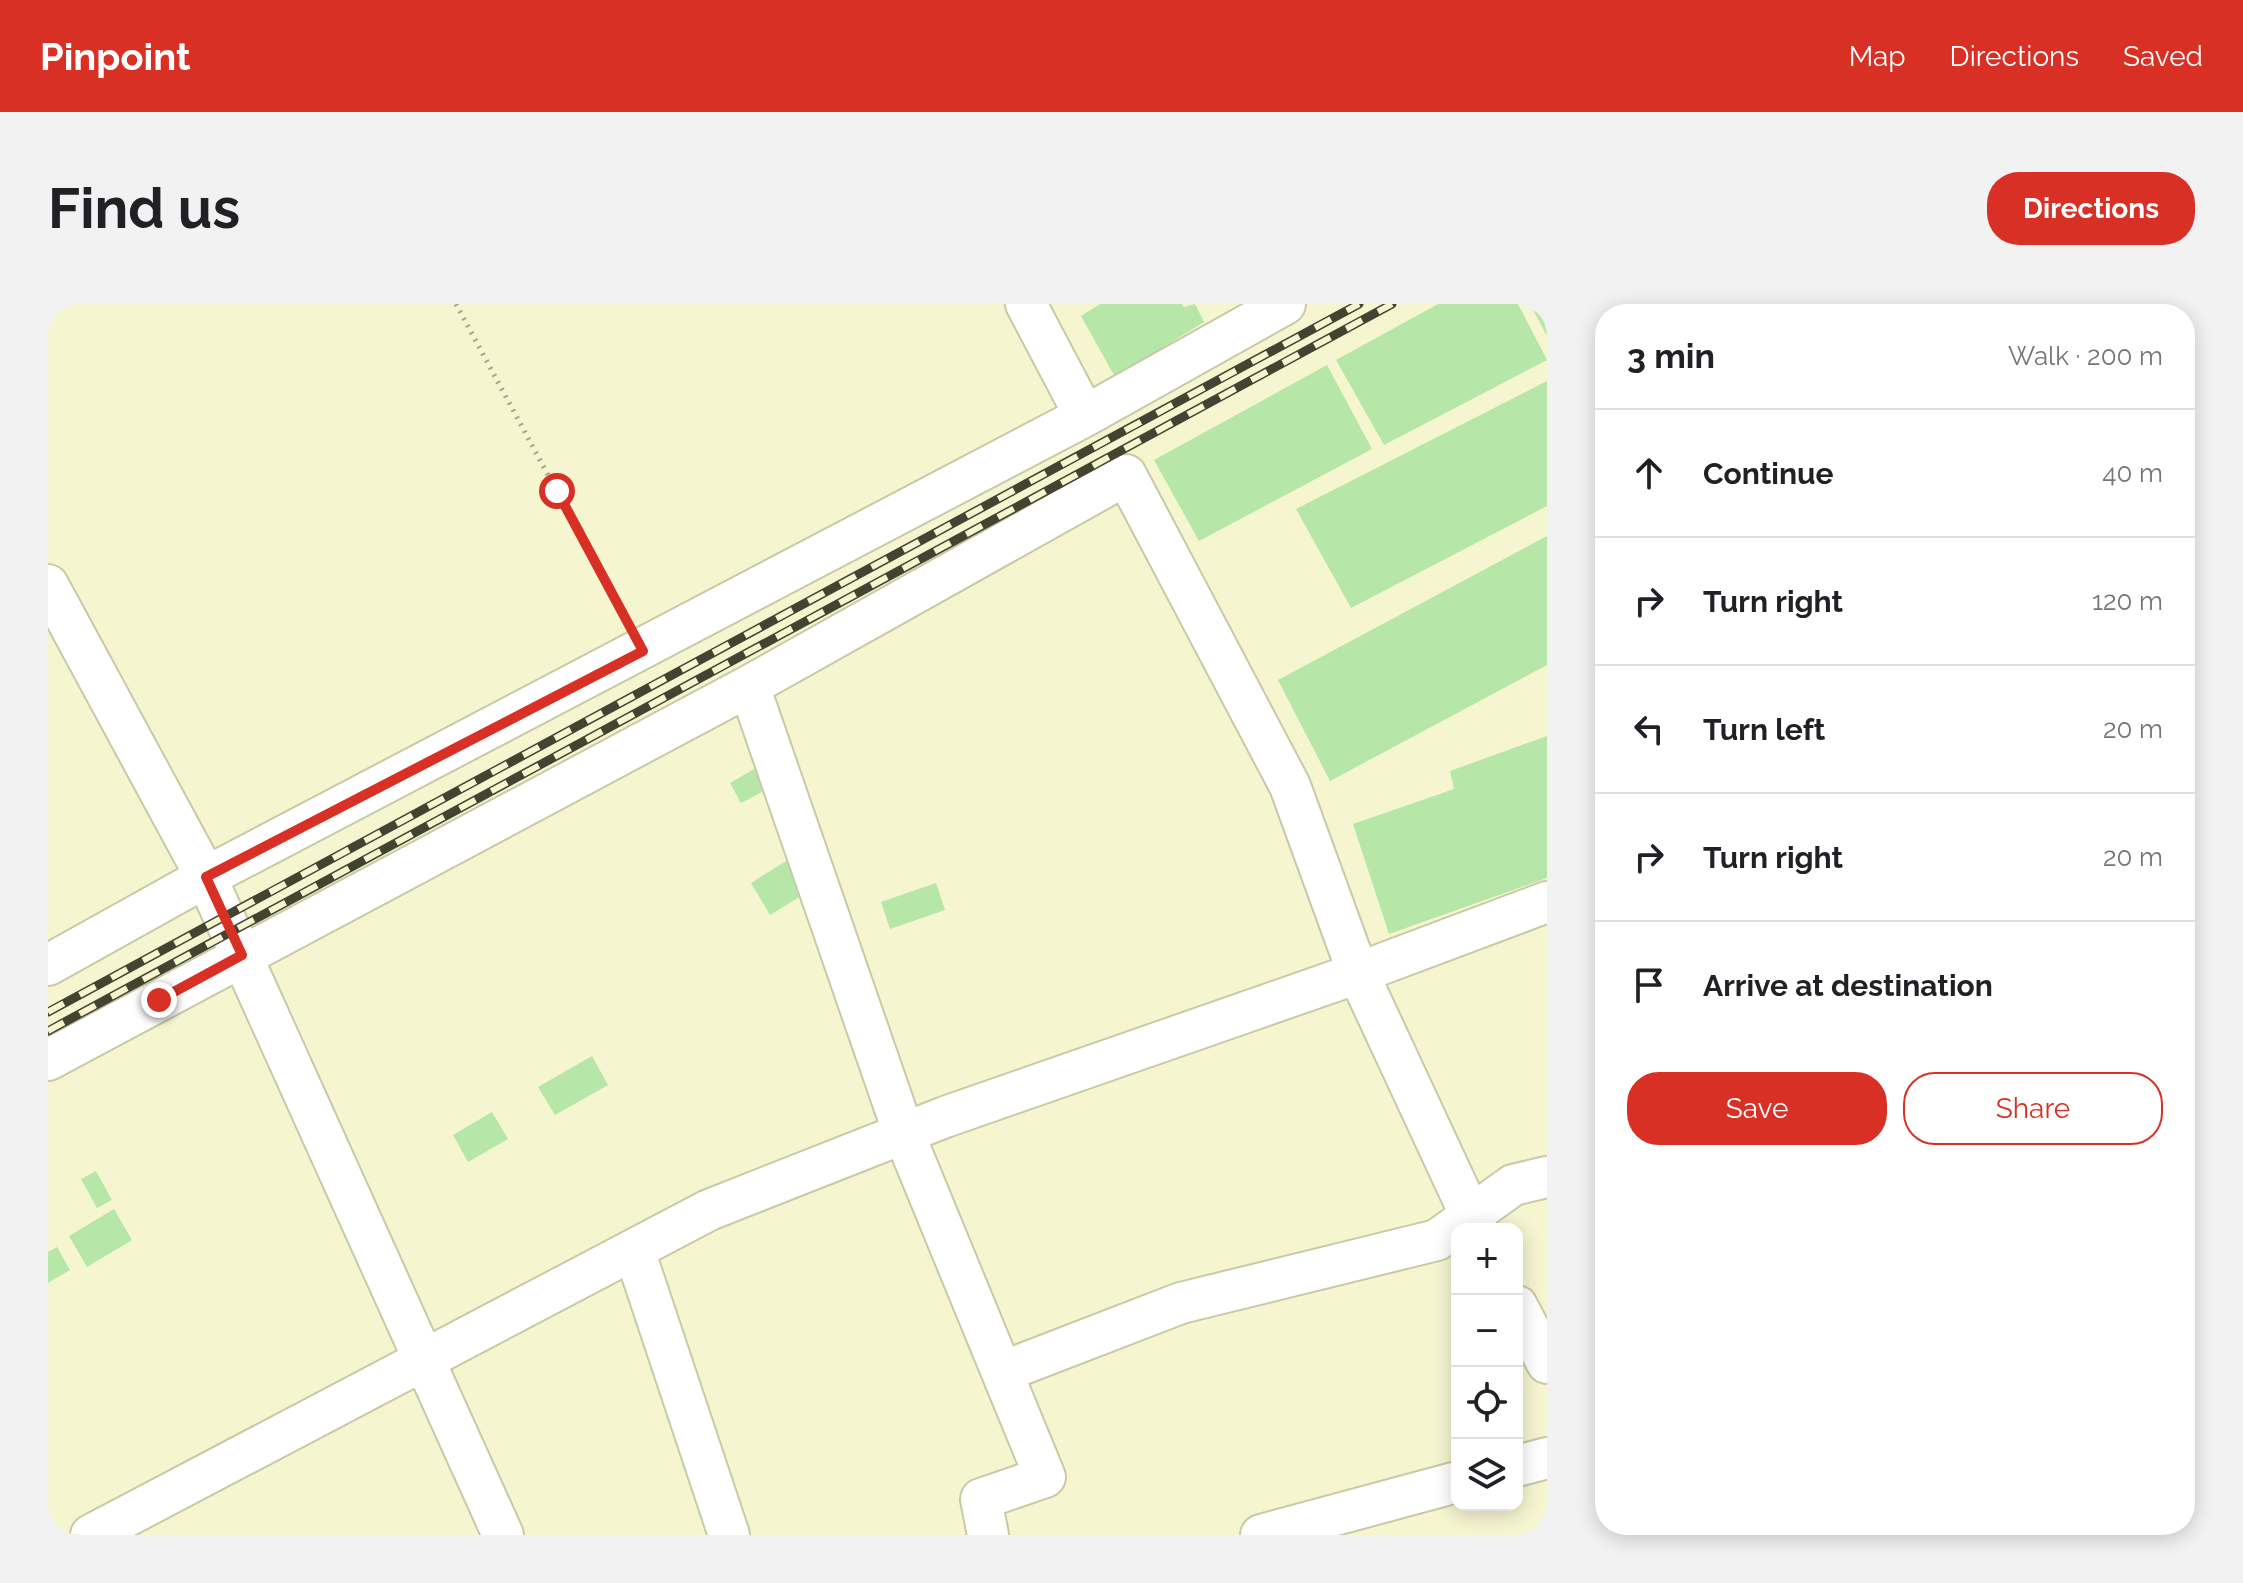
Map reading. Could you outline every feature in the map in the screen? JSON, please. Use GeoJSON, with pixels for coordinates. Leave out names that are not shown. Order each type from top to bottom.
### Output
{"type":"FeatureCollection","features":[{"type":"Feature","properties":{"kind":"street"},"geometry":{"type":"LineString","coordinates":[[1026,304],[1085,416]]}},
{"type":"Feature","properties":{"kind":"street"},"geometry":{"type":"LineString","coordinates":[[48,965],[206,877],[643,651],[1085,416],[1285,304]]}},
{"type":"Feature","properties":{"kind":"street"},"geometry":{"type":"LineString","coordinates":[[48,1060],[749,686],[1126,475],[1290,786],[1358,973],[1474,1223],[1513,1185],[1547,1177]]}},
{"type":"Feature","properties":{"kind":"street"},"geometry":{"type":"LineString","coordinates":[[48,585],[206,877],[503,1535]]}},
{"type":"Feature","properties":{"kind":"street"},"geometry":{"type":"LineString","coordinates":[[749,686],[904,1134],[1045,1477],[981,1499],[988,1535]]}},
{"type":"Feature","properties":{"kind":"street"},"geometry":{"type":"LineString","coordinates":[[91,1535],[709,1210],[904,1134],[1358,973],[1547,902]]}},
{"type":"Feature","properties":{"kind":"street"},"geometry":{"type":"LineString","coordinates":[[1002,1372],[1181,1303],[1437,1240],[1451,1234]]}},
{"type":"Feature","properties":{"kind":"street"},"geometry":{"type":"LineString","coordinates":[[634,1250],[729,1535]]}},
{"type":"Feature","properties":{"kind":"street"},"geometry":{"type":"LineString","coordinates":[[1523,1317],[1547,1363]]}},
{"type":"Feature","properties":{"kind":"street"},"geometry":{"type":"LineString","coordinates":[[1523,1464],[1547,1458]]}},
{"type":"Feature","properties":{"kind":"street"},"geometry":{"type":"LineString","coordinates":[[1261,1535],[1451,1484]]}},
{"type":"Feature","properties":{"kind":"path"},"geometry":{"type":"LineString","coordinates":[[456,304],[643,651]]}},
{"type":"Feature","properties":{"kind":"building"},"geometry":{"type":"Polygon","coordinates":[[[1100,304],[1182,304],[1184,307],[1195,304],[1204,322],[1115,377],[1081,316],[1100,304]]]}},
{"type":"Feature","properties":{"kind":"building"},"geometry":{"type":"Polygon","coordinates":[[[1438,304],[1518,304],[1547,360],[1384,445],[1336,360],[1438,304]]]}},
{"type":"Feature","properties":{"kind":"building"},"geometry":{"type":"Polygon","coordinates":[[[1530,304],[1547,304],[1547,336],[1530,304]]]}},
{"type":"Feature","properties":{"kind":"building"},"geometry":{"type":"Polygon","coordinates":[[[1327,365],[1372,449],[1199,541],[1154,460],[1327,365]]]}},
{"type":"Feature","properties":{"kind":"building"},"geometry":{"type":"Polygon","coordinates":[[[1547,381],[1547,506],[1351,608],[1296,509],[1547,381]]]}},
{"type":"Feature","properties":{"kind":"building"},"geometry":{"type":"Polygon","coordinates":[[[1547,536],[1547,665],[1330,781],[1278,680],[1547,536]]]}},
{"type":"Feature","properties":{"kind":"building"},"geometry":{"type":"Polygon","coordinates":[[[1547,736],[1547,878],[1389,934],[1353,824],[1454,789],[1450,771],[1547,736]]]}},
{"type":"Feature","properties":{"kind":"building"},"geometry":{"type":"Polygon","coordinates":[[[756,768],[768,789],[741,803],[730,783],[756,768]]]}},
{"type":"Feature","properties":{"kind":"building"},"geometry":{"type":"Polygon","coordinates":[[[786,861],[806,893],[770,915],[751,883],[786,861]]]}},
{"type":"Feature","properties":{"kind":"building"},"geometry":{"type":"Polygon","coordinates":[[[936,883],[945,910],[890,929],[881,902],[936,883]]]}},
{"type":"Feature","properties":{"kind":"building"},"geometry":{"type":"Polygon","coordinates":[[[592,1056],[608,1085],[555,1115],[538,1087],[592,1056]]]}},
{"type":"Feature","properties":{"kind":"building"},"geometry":{"type":"Polygon","coordinates":[[[492,1112],[508,1139],[468,1162],[453,1135],[492,1112]]]}},
{"type":"Feature","properties":{"kind":"building"},"geometry":{"type":"Polygon","coordinates":[[[96,1171],[112,1200],[97,1208],[81,1179],[96,1171]]]}},
{"type":"Feature","properties":{"kind":"building"},"geometry":{"type":"Polygon","coordinates":[[[114,1209],[132,1240],[87,1267],[69,1236],[114,1209]]]}},
{"type":"Feature","properties":{"kind":"building"},"geometry":{"type":"Polygon","coordinates":[[[57,1247],[70,1270],[48,1283],[48,1252],[57,1247]]]}},
{"type":"Feature","properties":{"kind":"railway"},"geometry":{"type":"LineString","coordinates":[[48,1012],[1359,304]]}},
{"type":"Feature","properties":{"kind":"railway"},"geometry":{"type":"LineString","coordinates":[[48,1031],[1392,304]]}},
{"type":"Feature","properties":{"kind":"route"},"geometry":{"type":"LineString","coordinates":[[159,1000],[242,955],[206,877],[643,651],[557,491]]}}]}
